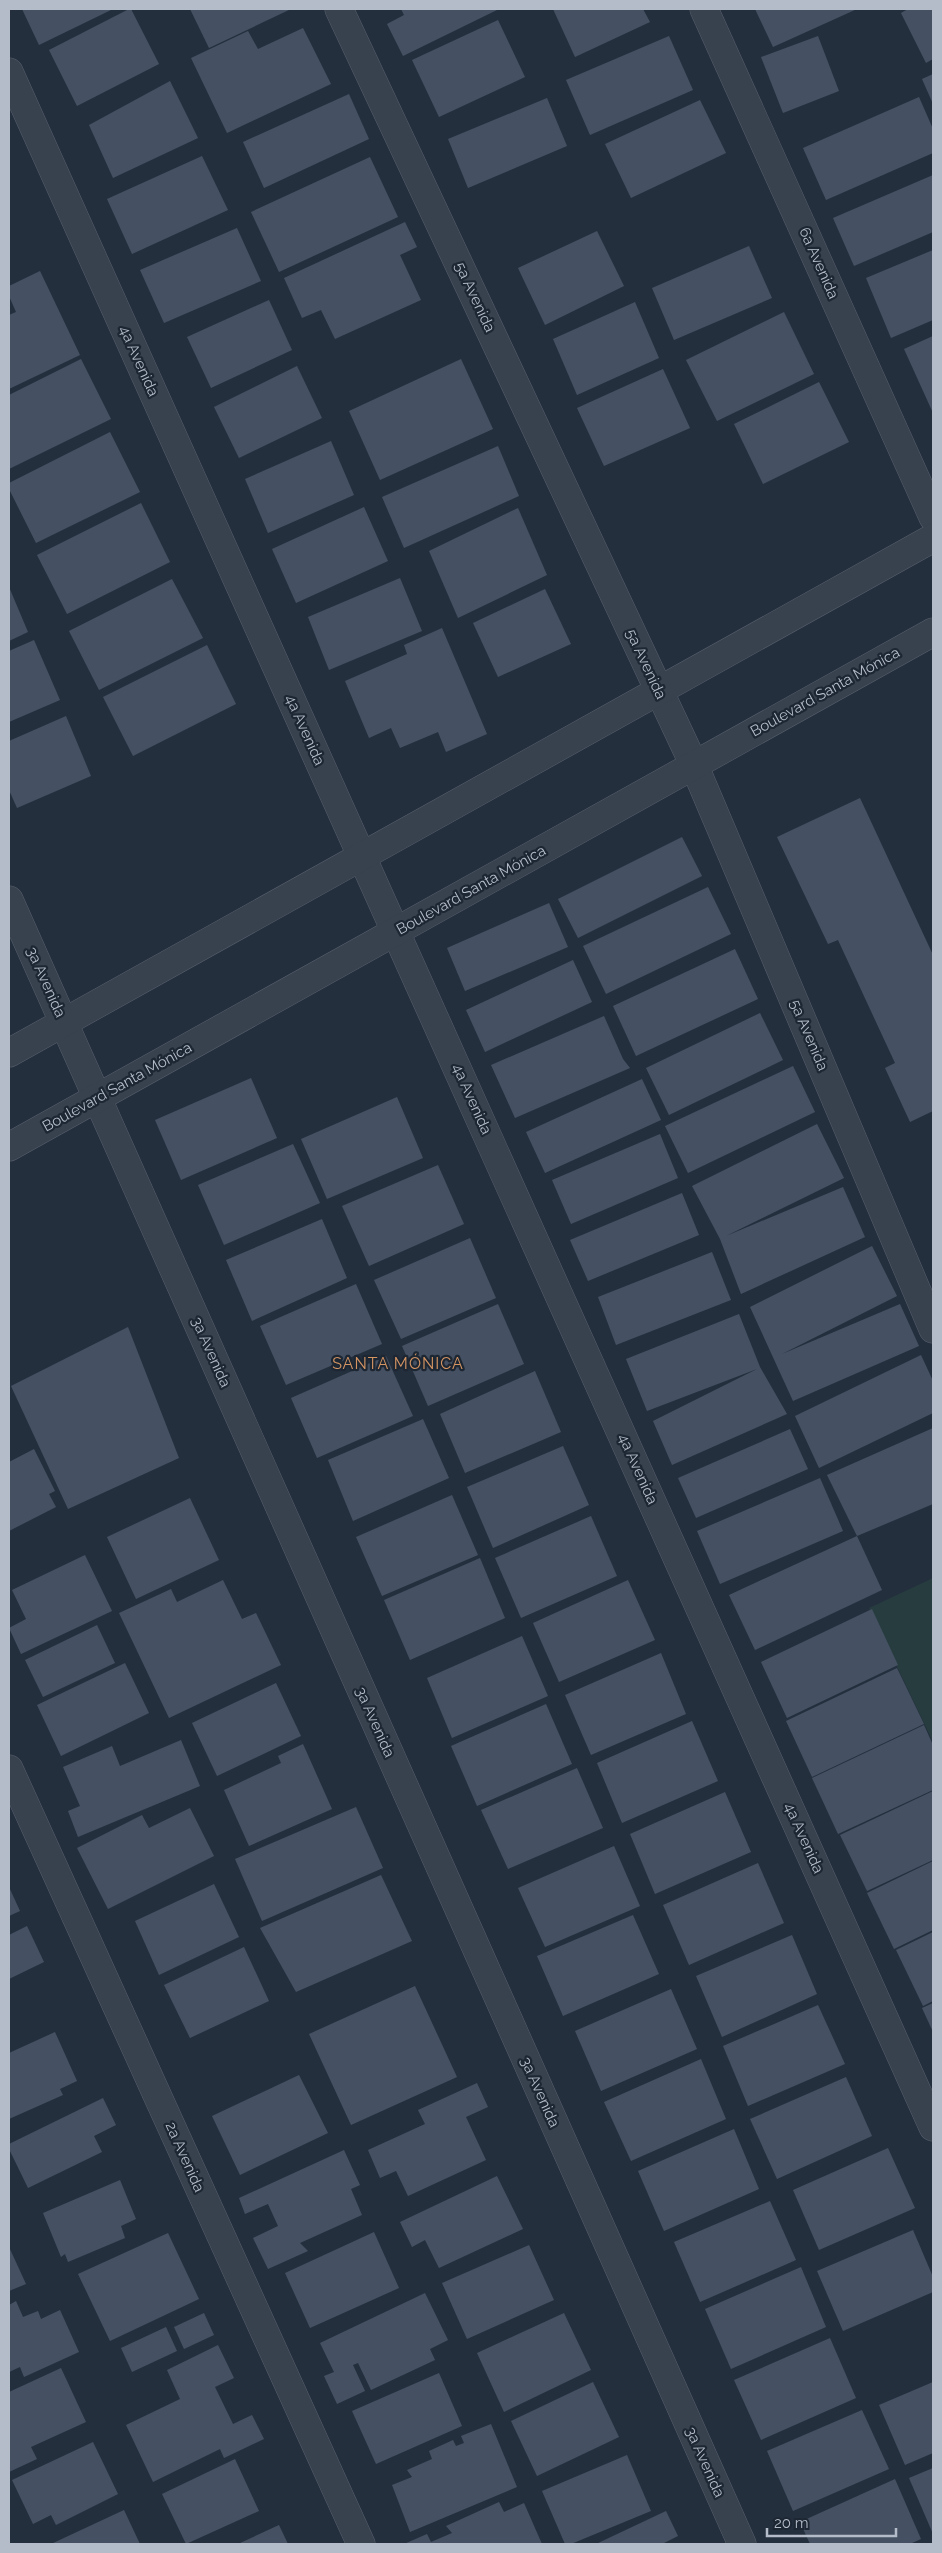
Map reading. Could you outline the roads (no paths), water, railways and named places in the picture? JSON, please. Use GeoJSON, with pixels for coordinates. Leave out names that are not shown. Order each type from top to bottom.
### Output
{"type":"FeatureCollection","features":[{"type":"Feature","properties":{"kind":"street","name":"5a Avenida"},"geometry":{"type":"LineString","coordinates":[[339,9],[694,765],[933,1329]]}},
{"type":"Feature","properties":{"kind":"street","name":"6a Avenida"},"geometry":{"type":"LineString","coordinates":[[704,9],[933,517]]}},
{"type":"Feature","properties":{"kind":"street","name":"4a Avenida"},"geometry":{"type":"LineString","coordinates":[[9,72],[397,931],[933,2127]]}},
{"type":"Feature","properties":{"kind":"street"},"geometry":{"type":"LineString","coordinates":[[9,1053],[933,538]]}},
{"type":"Feature","properties":{"kind":"street","name":"Boulevard Santa Mónica"},"geometry":{"type":"LineString","coordinates":[[9,1147],[933,632]]}},
{"type":"Feature","properties":{"kind":"street","name":"3a Avenida"},"geometry":{"type":"LineString","coordinates":[[9,900],[742,2544]]}},
{"type":"Feature","properties":{"kind":"street","name":"2a Avenida"},"geometry":{"type":"LineString","coordinates":[[9,1769],[361,2544]]}},
{"type":"Feature","properties":{"kind":"district","name":"SANTA MÓNICA"},"geometry":{"type":"Point","coordinates":[398,1363]}}]}
